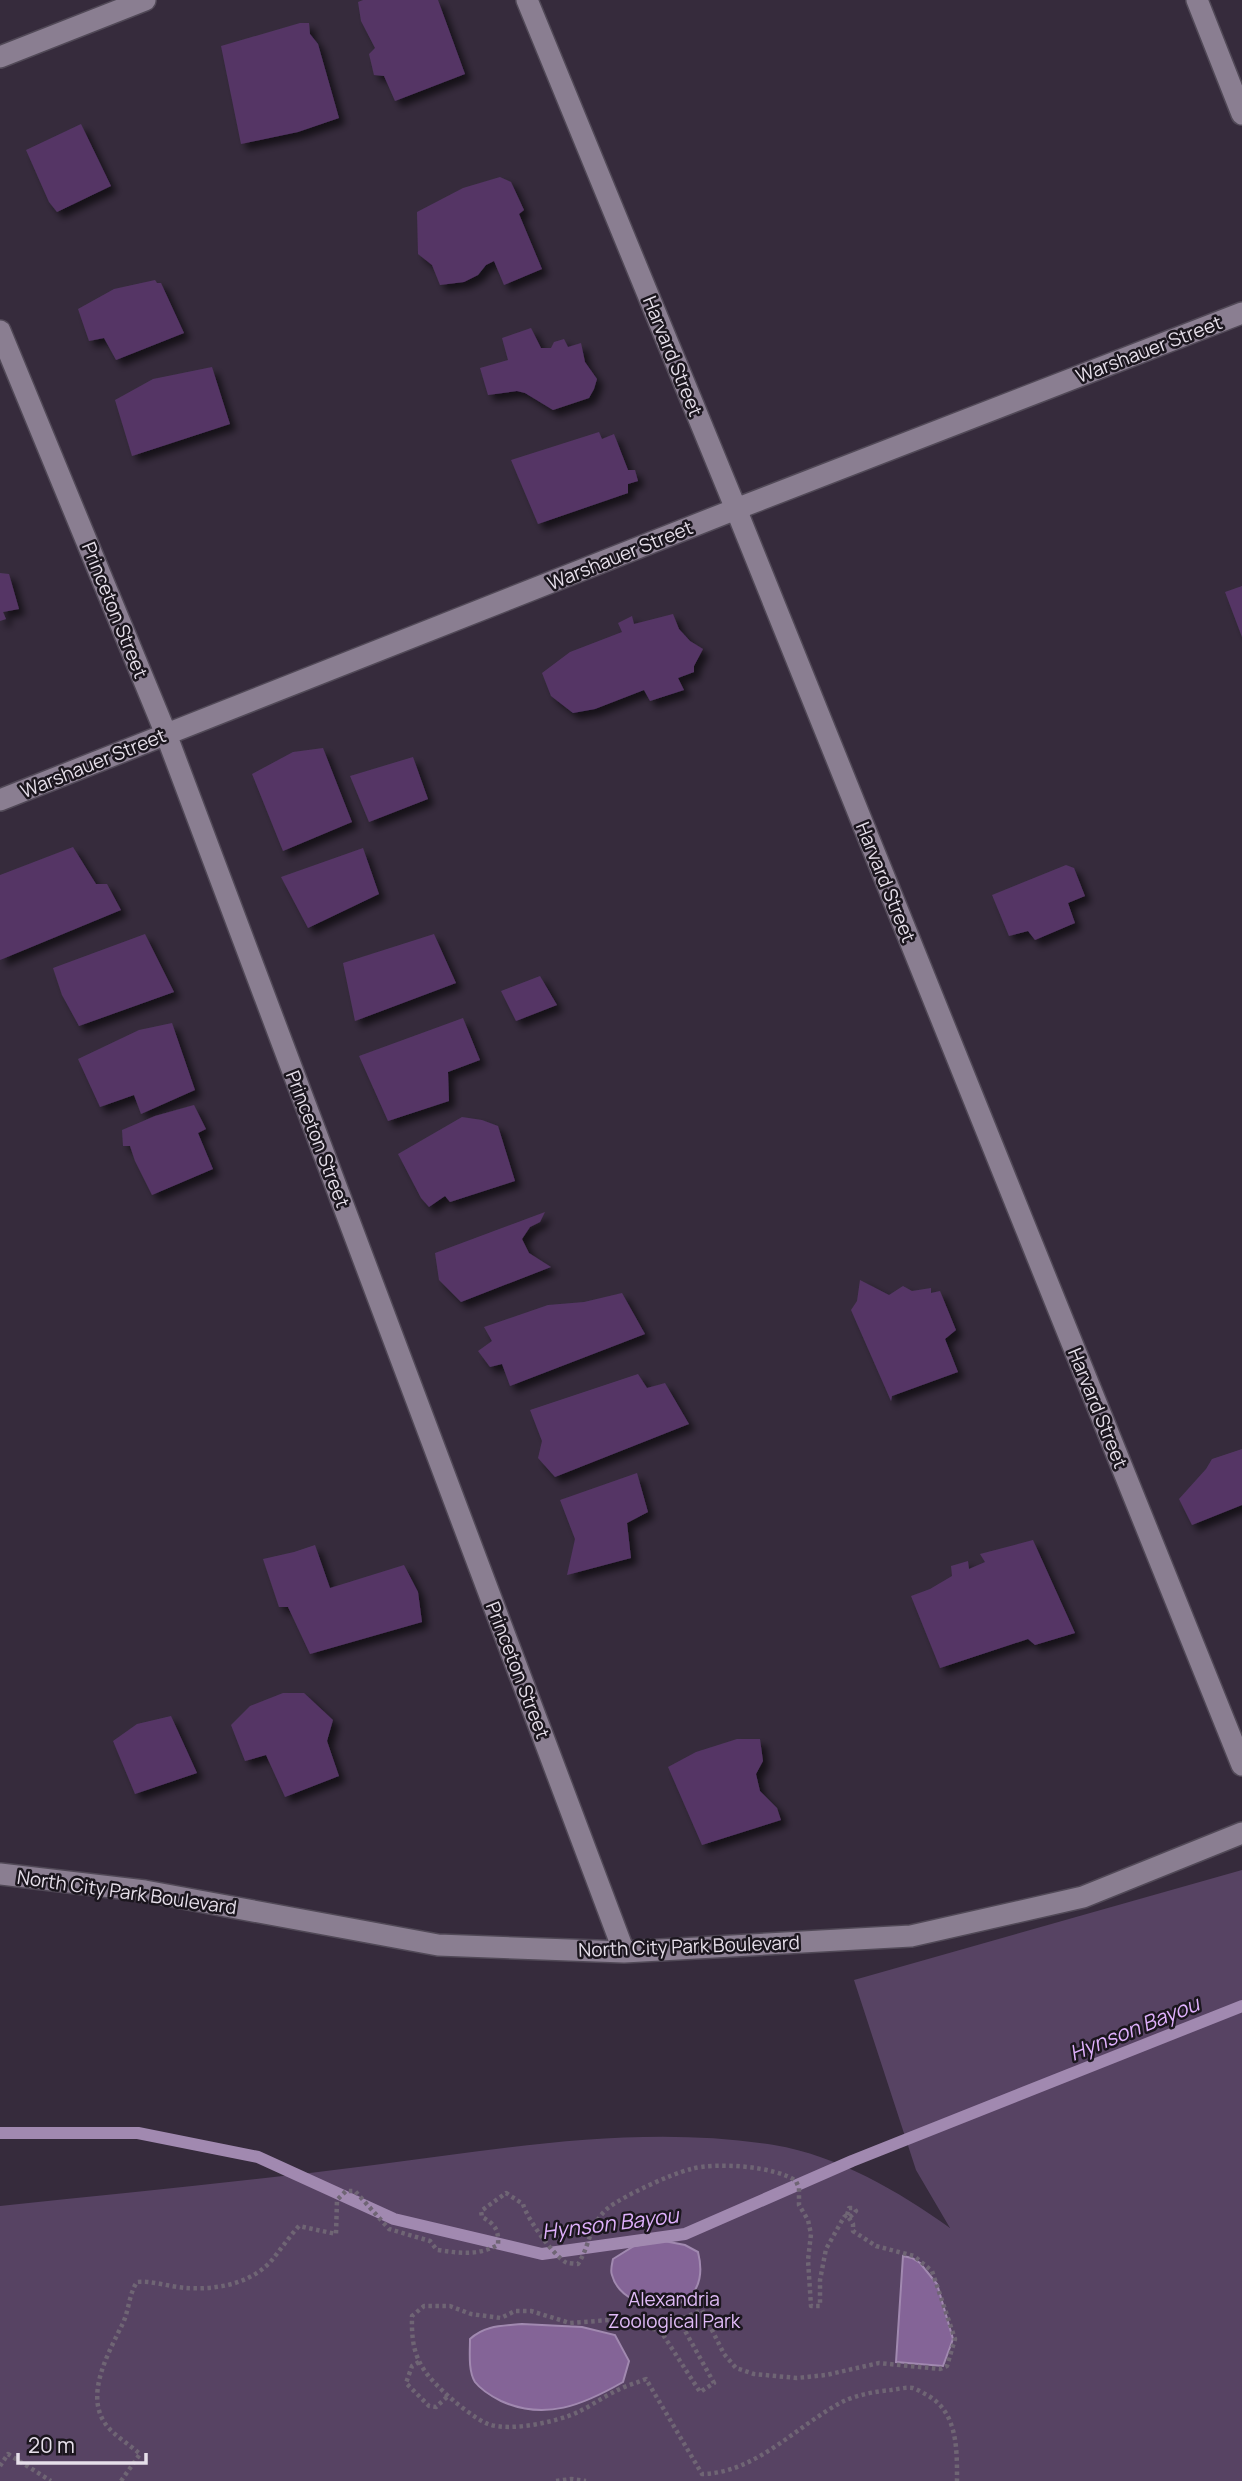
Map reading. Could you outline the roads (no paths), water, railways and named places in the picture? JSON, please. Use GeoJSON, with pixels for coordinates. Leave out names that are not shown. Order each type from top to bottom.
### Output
{"type":"FeatureCollection","features":[{"type":"Feature","properties":{"kind":"street"},"geometry":{"type":"LineString","coordinates":[[0,57],[145,0]]}},
{"type":"Feature","properties":{"kind":"street","name":"Harvard Street"},"geometry":{"type":"LineString","coordinates":[[527,0],[736,509],[1242,1765]]}},
{"type":"Feature","properties":{"kind":"street"},"geometry":{"type":"LineString","coordinates":[[1197,0],[1242,114]]}},
{"type":"Feature","properties":{"kind":"street","name":"Warshauer Street"},"geometry":{"type":"LineString","coordinates":[[0,800],[736,509],[1242,313]]}},
{"type":"Feature","properties":{"kind":"street","name":"Princeton Street"},"geometry":{"type":"LineString","coordinates":[[0,331],[166,734],[624,1952]]}},
{"type":"Feature","properties":{"kind":"street","name":"North City Park Boulevard"},"geometry":{"type":"LineString","coordinates":[[0,1874],[145,1891],[438,1945],[624,1952],[911,1936],[1083,1897],[1242,1833]]}},
{"type":"Feature","properties":{"kind":"waterway","name":"Hynson Bayou"},"geometry":{"type":"LineString","coordinates":[[0,2133],[138,2133],[258,2157],[394,2219],[542,2254],[685,2234],[852,2161],[1242,2006]]}},
{"type":"Feature","properties":{"kind":"park label","name":"Alexandria Zoological Park"},"geometry":{"type":"Point","coordinates":[674,2310]}}]}
